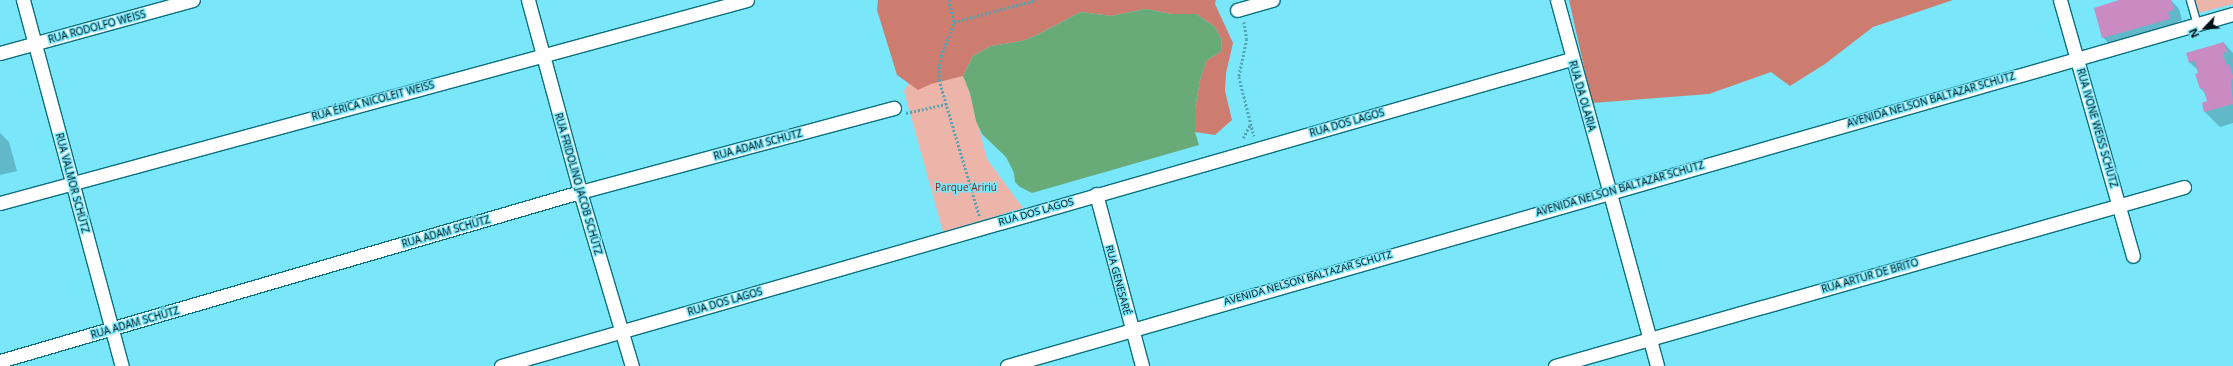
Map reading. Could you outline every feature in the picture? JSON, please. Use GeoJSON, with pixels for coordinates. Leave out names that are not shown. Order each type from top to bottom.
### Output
{"type":"FeatureCollection","features":[{"type":"Feature","properties":{"kind":"street","name":"RUA VALMOR SCHÜTZ"},"geometry":{"type":"LineString","coordinates":[[22,0],[35,44],[71,184],[122,366]]}},
{"type":"Feature","properties":{"kind":"street","name":"RUA RODOLFO WEISS"},"geometry":{"type":"LineString","coordinates":[[0,53],[193,0]]}},
{"type":"Feature","properties":{"kind":"street","name":"RUA FRIDOLINO JACOB SCHÜTZ"},"geometry":{"type":"LineString","coordinates":[[528,0],[580,192],[632,366]]}},
{"type":"Feature","properties":{"kind":"street","name":"RUA ÉRICA NICOLEIT WEISS"},"geometry":{"type":"LineString","coordinates":[[0,203],[747,0]]}},
{"type":"Feature","properties":{"kind":"street"},"geometry":{"type":"LineString","coordinates":[[1237,10],[1273,0]]}},
{"type":"Feature","properties":{"kind":"street","name":"RUA DA OLARIA"},"geometry":{"type":"LineString","coordinates":[[1557,0],[1571,59],[1657,366]]}},
{"type":"Feature","properties":{"kind":"street","name":"RUA IVONE WEISS SCHÜTZ"},"geometry":{"type":"LineString","coordinates":[[2060,0],[2133,256]]}},
{"type":"Feature","properties":{"kind":"street","name":"AVENIDA NELSON BALTAZAR SCHÜTZ"},"geometry":{"type":"LineString","coordinates":[[1007,366],[1131,329],[2233,14]]}},
{"type":"Feature","properties":{"kind":"street","name":"RUA DOS LAGOS"},"geometry":{"type":"LineString","coordinates":[[501,366],[1096,194],[1571,59]]}},
{"type":"Feature","properties":{"kind":"street","name":"RUA ADAM SCHÜTZ"},"geometry":{"type":"LineString","coordinates":[[0,361],[112,330],[580,192],[894,108]]}},
{"type":"Feature","properties":{"kind":"street","name":"RUA ARTUR DE BRITO"},"geometry":{"type":"LineString","coordinates":[[1555,366],[2184,187]]}},
{"type":"Feature","properties":{"kind":"street","name":"RUA GENESARÉ"},"geometry":{"type":"LineString","coordinates":[[1096,194],[1142,366]]}},
{"type":"Feature","properties":{"kind":"lane"},"geometry":{"type":"LineString","coordinates":[[2190,0],[2197,24]]}},
{"type":"Feature","properties":{"kind":"path"},"geometry":{"type":"LineString","coordinates":[[949,0],[954,22],[939,66],[939,81],[977,212]]}},
{"type":"Feature","properties":{"kind":"path"},"geometry":{"type":"LineString","coordinates":[[954,22],[1036,0]]}},
{"type":"Feature","properties":{"kind":"path"},"geometry":{"type":"LineString","coordinates":[[1237,10],[1243,18],[1246,29],[1247,39],[1239,77],[1250,126]]}},
{"type":"Feature","properties":{"kind":"path"},"geometry":{"type":"LineString","coordinates":[[894,108],[907,114],[946,104]]}},
{"type":"Feature","properties":{"kind":"green space"},"geometry":{"type":"Polygon","coordinates":[[[2195,0],[2233,0],[2233,4],[2199,13],[2195,0]]]}},
{"type":"Feature","properties":{"kind":"green space","name":"Parque Aririú"},"geometry":{"type":"Polygon","coordinates":[[[932,45],[958,48],[987,159],[1023,208],[943,232],[904,91],[932,45]]]}},
{"type":"Feature","properties":{"kind":"shaded area"},"geometry":{"type":"Polygon","coordinates":[[[878,0],[1216,0],[1215,4],[1233,43],[1226,73],[1225,91],[1232,120],[1215,135],[1195,132],[1195,109],[1200,80],[1206,61],[1221,51],[1222,41],[1215,27],[1196,14],[1171,14],[1146,9],[1111,16],[1081,12],[1035,36],[1022,41],[991,46],[973,56],[963,76],[931,84],[918,90],[897,75],[877,10],[878,0]]]}},
{"type":"Feature","properties":{"kind":"shaded area"},"geometry":{"type":"Polygon","coordinates":[[[1569,0],[1953,0],[1873,27],[1825,64],[1790,86],[1771,72],[1709,94],[1592,103],[1569,0]]]}},
{"type":"Feature","properties":{"kind":"shaded area"},"geometry":{"type":"Polygon","coordinates":[[[1146,9],[1171,14],[1196,14],[1215,27],[1222,41],[1221,51],[1206,61],[1200,80],[1195,109],[1195,132],[1199,145],[1032,193],[1020,187],[1015,182],[1014,173],[1006,157],[982,134],[976,121],[970,93],[963,76],[973,56],[991,46],[1022,41],[1035,36],[1081,12],[1111,16],[1146,9]]]}},
{"type":"Feature","properties":{"kind":"building"},"geometry":{"type":"Polygon","coordinates":[[[2119,0],[2171,0],[2174,10],[2168,12],[2170,19],[2102,38],[2094,8],[2119,0]]]}},
{"type":"Feature","properties":{"kind":"building"},"geometry":{"type":"Polygon","coordinates":[[[2224,42],[2227,52],[2223,53],[2226,65],[2229,64],[2233,76],[2233,79],[2231,80],[2233,104],[2204,112],[2202,103],[2207,101],[2203,88],[2200,89],[2195,74],[2198,73],[2195,61],[2189,63],[2186,53],[2224,42]]]}}]}
